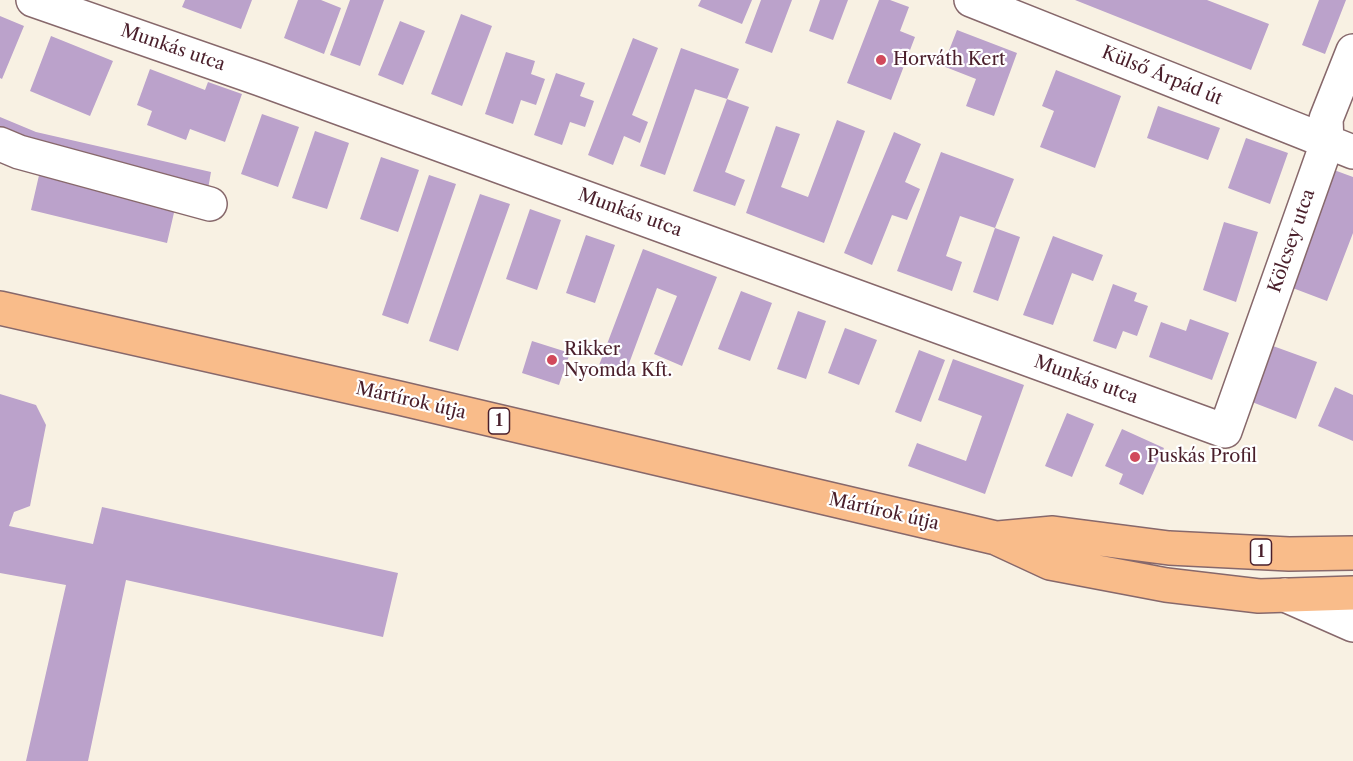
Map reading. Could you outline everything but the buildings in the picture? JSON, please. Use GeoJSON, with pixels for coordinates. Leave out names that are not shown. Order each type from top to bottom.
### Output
{"type":"FeatureCollection","features":[{"type":"Feature","properties":{"kind":"main road","name":"Mártírok útja"},"geometry":{"type":"LineString","coordinates":[[0,308],[399,398],[996,538],[1050,562],[1166,585],[1260,596],[1353,593]]}},
{"type":"Feature","properties":{"kind":"main road","name":"Mártírok útja"},"geometry":{"type":"LineString","coordinates":[[996,538],[1053,533],[1168,549],[1289,554],[1353,553]]}},
{"type":"Feature","properties":{"kind":"street","name":"Munkás utca"},"geometry":{"type":"LineString","coordinates":[[33,0],[260,79],[1226,430]]}},
{"type":"Feature","properties":{"kind":"street","name":"Külső Árpád út"},"geometry":{"type":"LineString","coordinates":[[971,0],[1340,147]]}},
{"type":"Feature","properties":{"kind":"street","name":"Kölcsey utca"},"geometry":{"type":"LineString","coordinates":[[1226,430],[1340,147],[1326,119],[1353,51]]}},
{"type":"Feature","properties":{"kind":"street"},"geometry":{"type":"LineString","coordinates":[[0,144],[19,152],[210,204]]}},
{"type":"Feature","properties":{"kind":"street"},"geometry":{"type":"LineString","coordinates":[[1285,595],[1353,625]]}},
{"type":"Feature","properties":{"kind":"place","name":"Horváth Kert"},"geometry":{"type":"Point","coordinates":[881,60]}},
{"type":"Feature","properties":{"kind":"place","name":"Rikker Nyomda Kft."},"geometry":{"type":"Point","coordinates":[552,360]}},
{"type":"Feature","properties":{"kind":"place","name":"Puskás Profil"},"geometry":{"type":"Point","coordinates":[1135,457]}}]}
